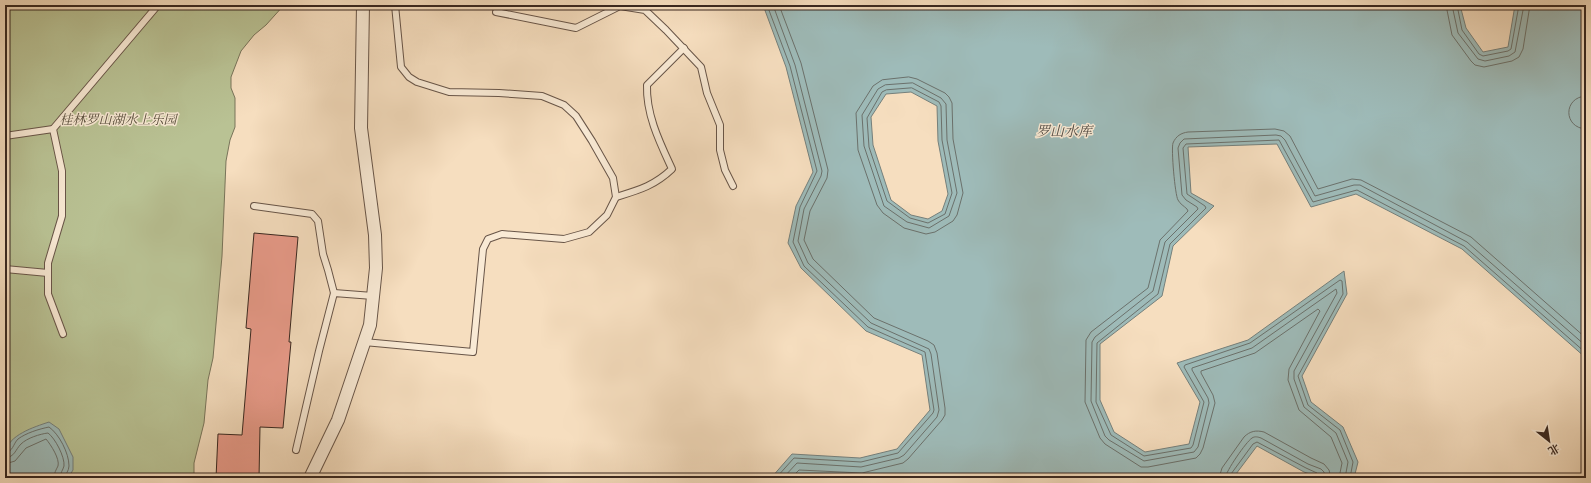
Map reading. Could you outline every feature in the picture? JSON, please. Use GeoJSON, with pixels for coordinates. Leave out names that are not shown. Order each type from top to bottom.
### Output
{"type":"FeatureCollection","features":[{"type":"Feature","properties":{"kind":"street"},"geometry":{"type":"LineString","coordinates":[[310,478],[338,420],[370,325],[376,268],[375,235],[361,128],[363,5]]}},
{"type":"Feature","properties":{"kind":"lane"},"geometry":{"type":"LineString","coordinates":[[5,136],[53,129],[158,5]]}},
{"type":"Feature","properties":{"kind":"lane"},"geometry":{"type":"LineString","coordinates":[[364,342],[474,352],[483,249],[488,239],[502,234],[564,239],[589,232],[607,215],[616,197],[613,178],[576,116],[564,105],[542,96],[449,92],[417,82],[408,76],[401,67],[395,5]]}},
{"type":"Feature","properties":{"kind":"lane"},"geometry":{"type":"LineString","coordinates":[[496,12],[576,28],[620,6],[645,10],[701,67],[707,93],[720,125],[720,150],[725,170],[733,186]]}},
{"type":"Feature","properties":{"kind":"lane"},"geometry":{"type":"LineString","coordinates":[[616,197],[644,189],[672,170],[654,126],[646,100],[647,85],[684,48]]}},
{"type":"Feature","properties":{"kind":"lane"},"geometry":{"type":"LineString","coordinates":[[53,129],[62,171],[62,216],[48,263],[48,294],[63,334]]}},
{"type":"Feature","properties":{"kind":"lane"},"geometry":{"type":"LineString","coordinates":[[254,206],[312,214],[318,221],[323,254],[334,293],[296,450]]}},
{"type":"Feature","properties":{"kind":"lane"},"geometry":{"type":"LineString","coordinates":[[5,269],[48,273]]}},
{"type":"Feature","properties":{"kind":"lane"},"geometry":{"type":"LineString","coordinates":[[334,293],[373,296]]}},
{"type":"Feature","properties":{"kind":"green space","name":"桂林罗山湖水上乐园"},"geometry":{"type":"Polygon","coordinates":[[[5,5],[284,5],[266,25],[254,35],[241,51],[231,77],[231,88],[235,98],[235,127],[230,140],[226,161],[222,256],[213,358],[208,380],[204,423],[194,463],[194,478],[5,478],[5,5]]]}},
{"type":"Feature","properties":{"kind":"water","name":"罗山水库"},"geometry":{"type":"Polygon","coordinates":[[[763,5],[1460,5],[1466,28],[1483,52],[1508,47],[1515,5],[1586,5],[1586,111],[1583,112],[1586,118],[1586,358],[1462,249],[1356,194],[1311,207],[1277,144],[1188,147],[1191,193],[1214,206],[1173,246],[1162,296],[1100,344],[1100,400],[1114,432],[1145,452],[1189,444],[1200,402],[1177,363],[1248,340],[1344,271],[1347,294],[1302,376],[1311,402],[1343,427],[1358,462],[1354,478],[1321,478],[1304,472],[1257,446],[1233,478],[771,478],[792,454],[860,458],[897,449],[930,410],[922,355],[866,331],[801,268],[788,243],[796,206],[813,172],[786,67],[763,5]],[[911,92],[886,94],[871,117],[873,145],[891,200],[911,215],[928,219],[942,211],[948,194],[938,141],[937,106],[911,92]]]}},
{"type":"Feature","properties":{"kind":"water"},"geometry":{"type":"Polygon","coordinates":[[[49,422],[59,429],[73,457],[73,470],[68,478],[5,478],[5,453],[11,441],[22,433],[36,426],[49,422]]]}},
{"type":"Feature","properties":{"kind":"building"},"geometry":{"type":"Polygon","coordinates":[[[254,233],[298,237],[289,342],[291,342],[283,428],[260,427],[259,478],[216,478],[218,434],[242,435],[251,329],[246,328],[254,233]]]}}]}
